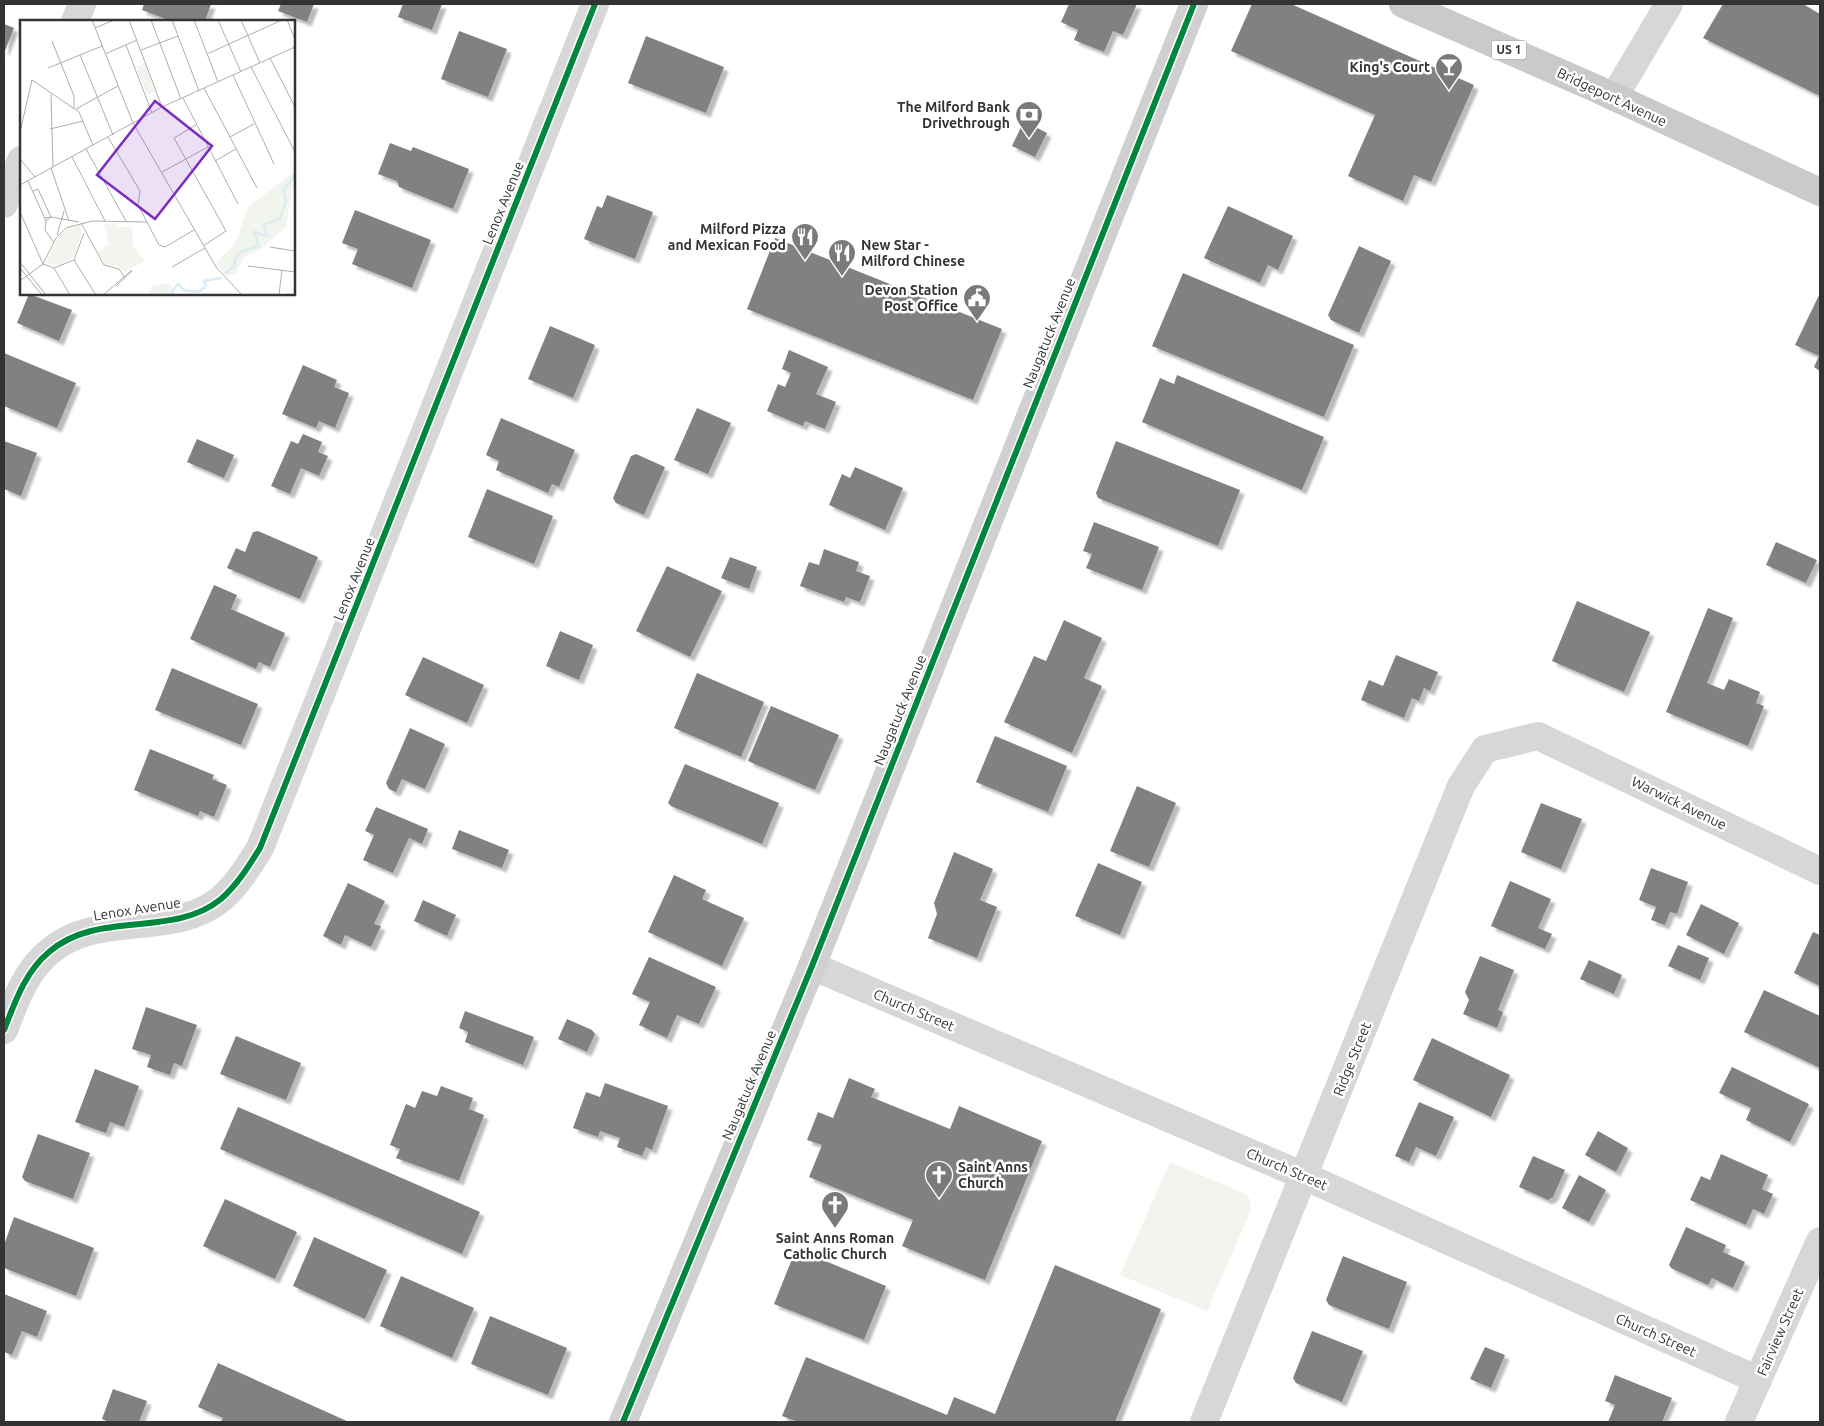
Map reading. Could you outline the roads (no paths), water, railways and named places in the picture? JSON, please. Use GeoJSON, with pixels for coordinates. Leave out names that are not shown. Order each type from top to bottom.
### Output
{"type":"FeatureCollection","features":[{"type":"Feature","properties":{"kind":"main road","name":"Naugatuck Avenue"},"geometry":{"type":"LineString","coordinates":[[622,1422],[812,966],[1194,4]]}},
{"type":"Feature","properties":{"kind":"main road","name":"Bridgeport Avenue"},"geometry":{"type":"LineString","coordinates":[[1403,4],[1614,97],[1820,192]]}},
{"type":"Feature","properties":{"kind":"street"},"geometry":{"type":"LineString","coordinates":[[75,20],[82,4]]}},
{"type":"Feature","properties":{"kind":"street","name":"Lenox Avenue"},"geometry":{"type":"LineString","coordinates":[[4,1030],[24,984],[36,966],[60,943],[75,934],[94,928],[163,921],[198,911],[219,900],[237,883],[260,848],[595,4]]}},
{"type":"Feature","properties":{"kind":"street"},"geometry":{"type":"LineString","coordinates":[[1614,97],[1669,4]]}},
{"type":"Feature","properties":{"kind":"street"},"geometry":{"type":"LineString","coordinates":[[4,204],[20,163]]}},
{"type":"Feature","properties":{"kind":"street","name":"Warwick Avenue"},"geometry":{"type":"LineString","coordinates":[[1538,736],[1820,871]]}},
{"type":"Feature","properties":{"kind":"street","name":"Ridge Street"},"geometry":{"type":"LineString","coordinates":[[1204,1422],[1461,786],[1485,749],[1538,736]]}},
{"type":"Feature","properties":{"kind":"street","name":"Church Street"},"geometry":{"type":"LineString","coordinates":[[812,966],[1304,1176],[1758,1380]]}},
{"type":"Feature","properties":{"kind":"street","name":"Fairview Street"},"geometry":{"type":"LineString","coordinates":[[1739,1422],[1820,1241]]}},
{"type":"Feature","properties":{"kind":"place","name":"King's Court"},"geometry":{"type":"Point","coordinates":[1449,91]}},
{"type":"Feature","properties":{"kind":"place","name":"The Milford Bank Drivethrough"},"geometry":{"type":"Point","coordinates":[1029,139]}},
{"type":"Feature","properties":{"kind":"place","name":"Milford Pizza and Mexican Food"},"geometry":{"type":"Point","coordinates":[805,261]}},
{"type":"Feature","properties":{"kind":"place","name":"New Star - Milford Chinese"},"geometry":{"type":"Point","coordinates":[842,277]}},
{"type":"Feature","properties":{"kind":"place","name":"Devon Station Post Office"},"geometry":{"type":"Point","coordinates":[977,322]}},
{"type":"Feature","properties":{"kind":"place","name":"Saint Anns Church"},"geometry":{"type":"Point","coordinates":[939,1199]}},
{"type":"Feature","properties":{"kind":"place","name":"Saint Anns Roman Catholic Church"},"geometry":{"type":"Point","coordinates":[835,1229]}}]}
